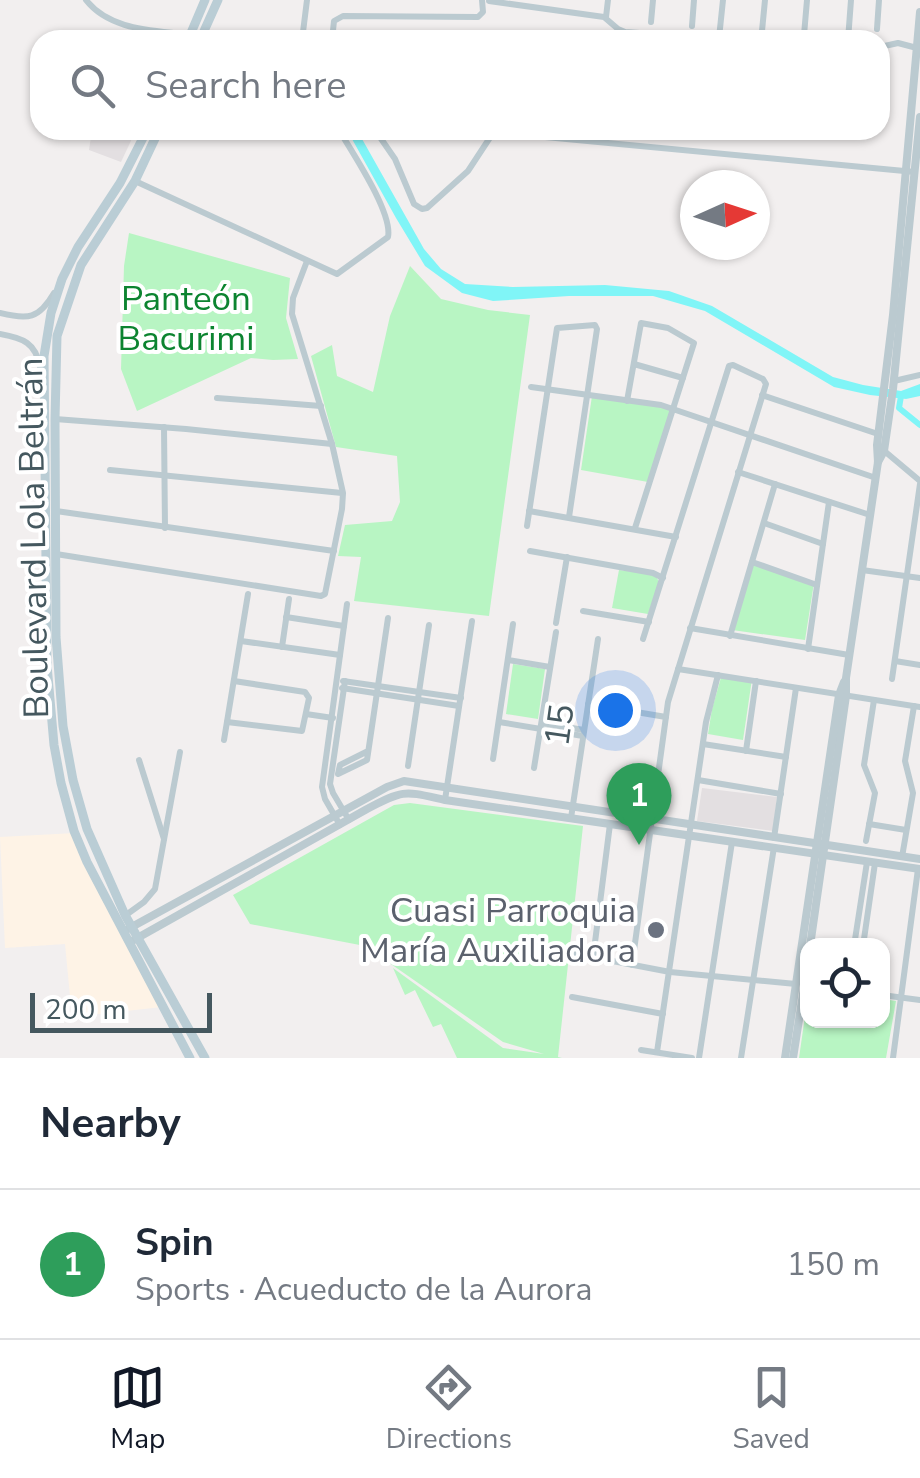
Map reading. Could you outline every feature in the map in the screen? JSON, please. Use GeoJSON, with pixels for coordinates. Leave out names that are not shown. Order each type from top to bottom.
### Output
{"type":"FeatureCollection","features":[{"type":"Feature","properties":{"kind":"main road"},"geometry":{"type":"LineString","coordinates":[[196,30],[205,0]]}},
{"type":"Feature","properties":{"kind":"main road"},"geometry":{"type":"LineString","coordinates":[[198,30],[218,0]]}},
{"type":"Feature","properties":{"kind":"main road","name":"Boulevard Lola Beltrán"},"geometry":{"type":"LineString","coordinates":[[51,601],[56,554],[52,335],[62,279],[141,140]]}},
{"type":"Feature","properties":{"kind":"main road","name":"Boulevard Lola Beltrán"},"geometry":{"type":"LineString","coordinates":[[154,140],[135,181],[86,254],[44,356],[51,601],[70,767],[86,829],[120,917],[205,1058]]}},
{"type":"Feature","properties":{"kind":"main road","name":"Boulevard Lola Beltrán"},"geometry":{"type":"LineString","coordinates":[[133,940],[190,1058]]}},
{"type":"Feature","properties":{"kind":"street"},"geometry":{"type":"LineString","coordinates":[[86,0],[109,20],[152,30]]}},
{"type":"Feature","properties":{"kind":"street"},"geometry":{"type":"LineString","coordinates":[[303,30],[307,0]]}},
{"type":"Feature","properties":{"kind":"street"},"geometry":{"type":"LineString","coordinates":[[606,17],[608,0]]}},
{"type":"Feature","properties":{"kind":"street"},"geometry":{"type":"LineString","coordinates":[[651,22],[653,0]]}},
{"type":"Feature","properties":{"kind":"street"},"geometry":{"type":"LineString","coordinates":[[692,26],[694,0]]}},
{"type":"Feature","properties":{"kind":"street"},"geometry":{"type":"LineString","coordinates":[[719,30],[722,0]]}},
{"type":"Feature","properties":{"kind":"street"},"geometry":{"type":"LineString","coordinates":[[762,30],[765,0]]}},
{"type":"Feature","properties":{"kind":"street"},"geometry":{"type":"LineString","coordinates":[[804,30],[807,0]]}},
{"type":"Feature","properties":{"kind":"street"},"geometry":{"type":"LineString","coordinates":[[849,30],[851,0]]}},
{"type":"Feature","properties":{"kind":"street"},"geometry":{"type":"LineString","coordinates":[[877,29],[879,0]]}},
{"type":"Feature","properties":{"kind":"street"},"geometry":{"type":"LineString","coordinates":[[333,30],[334,21],[343,16],[478,18],[484,12],[485,1],[506,1],[606,17],[620,30]]}},
{"type":"Feature","properties":{"kind":"street"},"geometry":{"type":"LineString","coordinates":[[808,938],[890,386],[911,171],[920,12]]}},
{"type":"Feature","properties":{"kind":"street"},"geometry":{"type":"LineString","coordinates":[[890,45],[898,43],[918,49]]}},
{"type":"Feature","properties":{"kind":"street"},"geometry":{"type":"LineString","coordinates":[[911,171],[920,117]]}},
{"type":"Feature","properties":{"kind":"street"},"geometry":{"type":"LineString","coordinates":[[135,181],[337,274],[390,233],[372,187],[345,140]]}},
{"type":"Feature","properties":{"kind":"street"},"geometry":{"type":"LineString","coordinates":[[382,140],[395,158],[414,204],[422,209],[468,171],[489,140]]}},
{"type":"Feature","properties":{"kind":"street"},"geometry":{"type":"LineString","coordinates":[[577,140],[911,171]]}},
{"type":"Feature","properties":{"kind":"street"},"geometry":{"type":"LineString","coordinates":[[56,554],[324,596],[343,493],[292,314],[293,298],[307,261]]}},
{"type":"Feature","properties":{"kind":"street"},"geometry":{"type":"LineString","coordinates":[[0,313],[15,317],[37,314],[62,279]]}},
{"type":"Feature","properties":{"kind":"street"},"geometry":{"type":"LineString","coordinates":[[627,401],[641,324],[668,328],[692,342],[694,346],[635,528]]}},
{"type":"Feature","properties":{"kind":"street"},"geometry":{"type":"LineString","coordinates":[[526,526],[557,328],[595,325],[569,517]]}},
{"type":"Feature","properties":{"kind":"street"},"geometry":{"type":"LineString","coordinates":[[0,334],[22,338],[34,348],[40,363],[44,406]]}},
{"type":"Feature","properties":{"kind":"street"},"geometry":{"type":"LineString","coordinates":[[634,364],[683,378]]}},
{"type":"Feature","properties":{"kind":"street"},"geometry":{"type":"LineString","coordinates":[[632,965],[666,717],[766,384],[734,365],[729,366],[669,557],[659,576],[644,639]]}},
{"type":"Feature","properties":{"kind":"street"},"geometry":{"type":"LineString","coordinates":[[890,386],[920,375]]}},
{"type":"Feature","properties":{"kind":"street"},"geometry":{"type":"LineString","coordinates":[[532,386],[674,409],[876,478]]}},
{"type":"Feature","properties":{"kind":"street"},"geometry":{"type":"LineString","coordinates":[[762,395],[878,434]]}},
{"type":"Feature","properties":{"kind":"street"},"geometry":{"type":"LineString","coordinates":[[217,398],[320,406]]}},
{"type":"Feature","properties":{"kind":"street"},"geometry":{"type":"LineString","coordinates":[[886,410],[878,434],[881,448],[920,482],[892,679]]}},
{"type":"Feature","properties":{"kind":"street"},"geometry":{"type":"LineString","coordinates":[[55,419],[332,444]]}},
{"type":"Feature","properties":{"kind":"street"},"geometry":{"type":"LineString","coordinates":[[164,427],[165,528]]}},
{"type":"Feature","properties":{"kind":"street"},"geometry":{"type":"LineString","coordinates":[[110,470],[343,493]]}},
{"type":"Feature","properties":{"kind":"street"},"geometry":{"type":"LineString","coordinates":[[738,472],[870,516]]}},
{"type":"Feature","properties":{"kind":"street"},"geometry":{"type":"LineString","coordinates":[[730,636],[775,484]]}},
{"type":"Feature","properties":{"kind":"street"},"geometry":{"type":"LineString","coordinates":[[808,649],[829,502]]}},
{"type":"Feature","properties":{"kind":"street"},"geometry":{"type":"LineString","coordinates":[[530,511],[676,536]]}},
{"type":"Feature","properties":{"kind":"street"},"geometry":{"type":"LineString","coordinates":[[56,512],[334,551]]}},
{"type":"Feature","properties":{"kind":"street"},"geometry":{"type":"LineString","coordinates":[[764,522],[823,544]]}},
{"type":"Feature","properties":{"kind":"street"},"geometry":{"type":"LineString","coordinates":[[530,551],[659,576]]}},
{"type":"Feature","properties":{"kind":"street"},"geometry":{"type":"LineString","coordinates":[[534,768],[567,557]]}},
{"type":"Feature","properties":{"kind":"street"},"geometry":{"type":"LineString","coordinates":[[752,562],[817,585]]}},
{"type":"Feature","properties":{"kind":"street"},"geometry":{"type":"LineString","coordinates":[[862,570],[920,578]]}},
{"type":"Feature","properties":{"kind":"street"},"geometry":{"type":"LineString","coordinates":[[224,740],[248,594]]}},
{"type":"Feature","properties":{"kind":"street"},"geometry":{"type":"LineString","coordinates":[[282,647],[289,599]]}},
{"type":"Feature","properties":{"kind":"street"},"geometry":{"type":"LineString","coordinates":[[133,940],[340,825],[343,816],[326,785],[348,604]]}},
{"type":"Feature","properties":{"kind":"street"},"geometry":{"type":"LineString","coordinates":[[583,612],[649,622]]}},
{"type":"Feature","properties":{"kind":"street"},"geometry":{"type":"LineString","coordinates":[[286,617],[344,626]]}},
{"type":"Feature","properties":{"kind":"street"},"geometry":{"type":"LineString","coordinates":[[368,751],[339,766],[338,774],[366,761],[368,751],[378,690],[388,618]]}},
{"type":"Feature","properties":{"kind":"street"},"geometry":{"type":"LineString","coordinates":[[445,800],[472,622]]}},
{"type":"Feature","properties":{"kind":"street"},"geometry":{"type":"LineString","coordinates":[[493,760],[513,624]]}},
{"type":"Feature","properties":{"kind":"street"},"geometry":{"type":"LineString","coordinates":[[408,766],[429,625]]}},
{"type":"Feature","properties":{"kind":"street"},"geometry":{"type":"LineString","coordinates":[[690,628],[849,656]]}},
{"type":"Feature","properties":{"kind":"street","name":"15"},"geometry":{"type":"LineString","coordinates":[[571,813],[598,639]]}},
{"type":"Feature","properties":{"kind":"street"},"geometry":{"type":"LineString","coordinates":[[241,641],[340,655]]}},
{"type":"Feature","properties":{"kind":"street"},"geometry":{"type":"LineString","coordinates":[[508,660],[550,667]]}},
{"type":"Feature","properties":{"kind":"street"},"geometry":{"type":"LineString","coordinates":[[895,661],[920,665]]}},
{"type":"Feature","properties":{"kind":"street"},"geometry":{"type":"LineString","coordinates":[[678,669],[917,707],[905,761],[913,790],[902,857]]}},
{"type":"Feature","properties":{"kind":"street"},"geometry":{"type":"LineString","coordinates":[[657,1052],[703,744],[718,675]]}},
{"type":"Feature","properties":{"kind":"street"},"geometry":{"type":"LineString","coordinates":[[228,722],[299,732],[304,728],[309,698],[305,692],[234,681]]}},
{"type":"Feature","properties":{"kind":"street"},"geometry":{"type":"LineString","coordinates":[[746,751],[756,681]]}},
{"type":"Feature","properties":{"kind":"street"},"geometry":{"type":"LineString","coordinates":[[341,684],[460,702]]}},
{"type":"Feature","properties":{"kind":"street"},"geometry":{"type":"LineString","coordinates":[[741,1058],[796,688]]}},
{"type":"Feature","properties":{"kind":"street"},"geometry":{"type":"LineString","coordinates":[[866,842],[874,793],[864,764],[874,700]]}},
{"type":"Feature","properties":{"kind":"street"},"geometry":{"type":"LineString","coordinates":[[588,704],[666,717]]}},
{"type":"Feature","properties":{"kind":"street"},"geometry":{"type":"LineString","coordinates":[[306,714],[335,718]]}},
{"type":"Feature","properties":{"kind":"street"},"geometry":{"type":"LineString","coordinates":[[499,722],[584,733]]}},
{"type":"Feature","properties":{"kind":"street"},"geometry":{"type":"LineString","coordinates":[[703,744],[786,757]]}},
{"type":"Feature","properties":{"kind":"street"},"geometry":{"type":"LineString","coordinates":[[120,917],[153,894],[180,752]]}},
{"type":"Feature","properties":{"kind":"street"},"geometry":{"type":"LineString","coordinates":[[139,760],[165,842]]}},
{"type":"Feature","properties":{"kind":"street"},"geometry":{"type":"LineString","coordinates":[[698,780],[780,794]]}},
{"type":"Feature","properties":{"kind":"street"},"geometry":{"type":"LineString","coordinates":[[127,930],[343,816],[396,783],[414,781],[610,824],[691,825],[774,843],[902,857],[919,866]]}},
{"type":"Feature","properties":{"kind":"street"},"geometry":{"type":"LineString","coordinates":[[343,816],[408,792],[445,800],[652,824],[732,842],[774,843]]}},
{"type":"Feature","properties":{"kind":"street"},"geometry":{"type":"LineString","coordinates":[[593,958],[610,824]]}},
{"type":"Feature","properties":{"kind":"street"},"geometry":{"type":"LineString","coordinates":[[869,824],[906,830]]}},
{"type":"Feature","properties":{"kind":"street"},"geometry":{"type":"LineString","coordinates":[[642,1050],[696,1058],[732,842]]}},
{"type":"Feature","properties":{"kind":"street"},"geometry":{"type":"LineString","coordinates":[[821,850],[871,862],[919,866]]}},
{"type":"Feature","properties":{"kind":"street"},"geometry":{"type":"LineString","coordinates":[[856,938],[871,862]]}},
{"type":"Feature","properties":{"kind":"street"},"geometry":{"type":"LineString","coordinates":[[893,1058],[916,916],[919,866]]}},
{"type":"Feature","properties":{"kind":"street"},"geometry":{"type":"LineString","coordinates":[[863,938],[864,909]]}},
{"type":"Feature","properties":{"kind":"street"},"geometry":{"type":"LineString","coordinates":[[810,919],[810,938]]}},
{"type":"Feature","properties":{"kind":"street"},"geometry":{"type":"LineString","coordinates":[[576,954],[670,972],[800,985]]}},
{"type":"Feature","properties":{"kind":"street"},"geometry":{"type":"LineString","coordinates":[[890,996],[920,1000]]}},
{"type":"Feature","properties":{"kind":"street"},"geometry":{"type":"LineString","coordinates":[[572,997],[663,1014]]}},
{"type":"Feature","properties":{"kind":"street"},"geometry":{"type":"LineString","coordinates":[[789,1058],[800,1001]]}},
{"type":"Feature","properties":{"kind":"shaded area"},"geometry":{"type":"Polygon","coordinates":[[[90,140],[131,140],[121,162],[89,150],[90,140]]]}},
{"type":"Feature","properties":{"kind":"shaded area"},"geometry":{"type":"Polygon","coordinates":[[[702,788],[777,797],[773,831],[697,821],[702,788]]]}},
{"type":"Feature","properties":{"kind":"shaded area"},"geometry":{"type":"Polygon","coordinates":[[[75,833],[162,1007],[72,1017],[65,944],[5,948],[0,837],[75,833]]]}},
{"type":"Feature","properties":{"kind":"green space","name":"Panteón Bacurimi"},"geometry":{"type":"Polygon","coordinates":[[[129,233],[290,278],[286,318],[298,359],[251,358],[137,411],[121,369],[124,266],[129,233]]]}},
{"type":"Feature","properties":{"kind":"green space"},"geometry":{"type":"Polygon","coordinates":[[[410,266],[441,299],[530,315],[489,616],[354,601],[361,557],[338,556],[345,525],[392,521],[400,502],[397,456],[336,447],[311,356],[332,345],[337,376],[373,392],[390,316],[410,266]]]}},
{"type":"Feature","properties":{"kind":"green space"},"geometry":{"type":"Polygon","coordinates":[[[592,396],[673,406],[648,482],[581,470],[592,396]]]}},
{"type":"Feature","properties":{"kind":"green space"},"geometry":{"type":"Polygon","coordinates":[[[754,564],[814,583],[805,640],[732,630],[754,564]]]}},
{"type":"Feature","properties":{"kind":"green space"},"geometry":{"type":"Polygon","coordinates":[[[619,570],[655,574],[659,582],[648,614],[612,608],[619,570]]]}},
{"type":"Feature","properties":{"kind":"green space"},"geometry":{"type":"Polygon","coordinates":[[[513,664],[545,669],[538,719],[506,714],[513,664]]]}},
{"type":"Feature","properties":{"kind":"green space"},"geometry":{"type":"Polygon","coordinates":[[[722,674],[752,679],[743,740],[708,734],[722,674]]]}},
{"type":"Feature","properties":{"kind":"green space"},"geometry":{"type":"Polygon","coordinates":[[[410,803],[583,826],[558,1057],[562,1058],[457,1058],[441,1024],[433,1027],[415,990],[405,995],[393,968],[503,1048],[544,1054],[503,1042],[365,946],[250,924],[233,895],[394,805],[410,803]]]}},
{"type":"Feature","properties":{"kind":"green space"},"geometry":{"type":"Polygon","coordinates":[[[890,1000],[896,1001],[886,1058],[799,1058],[803,1028],[890,1028],[890,1000]]]}},
{"type":"Feature","properties":{"kind":"water"},"geometry":{"type":"Polygon","coordinates":[[[353,140],[363,140],[424,249],[441,269],[465,284],[605,285],[669,291],[712,306],[833,377],[901,391],[920,384],[920,396],[906,399],[834,387],[705,311],[653,296],[493,301],[462,293],[425,266],[353,140]]]}},
{"type":"Feature","properties":{"kind":"waterway"},"geometry":{"type":"LineString","coordinates":[[901,396],[899,408],[920,425]]}},
{"type":"Feature","properties":{"kind":"place","name":"Spin"},"geometry":{"type":"Point","coordinates":[639,845]}},
{"type":"Feature","properties":{"kind":"place","name":"Cuasi Parroquia María Auxiliadora"},"geometry":{"type":"Point","coordinates":[656,930]}}]}
